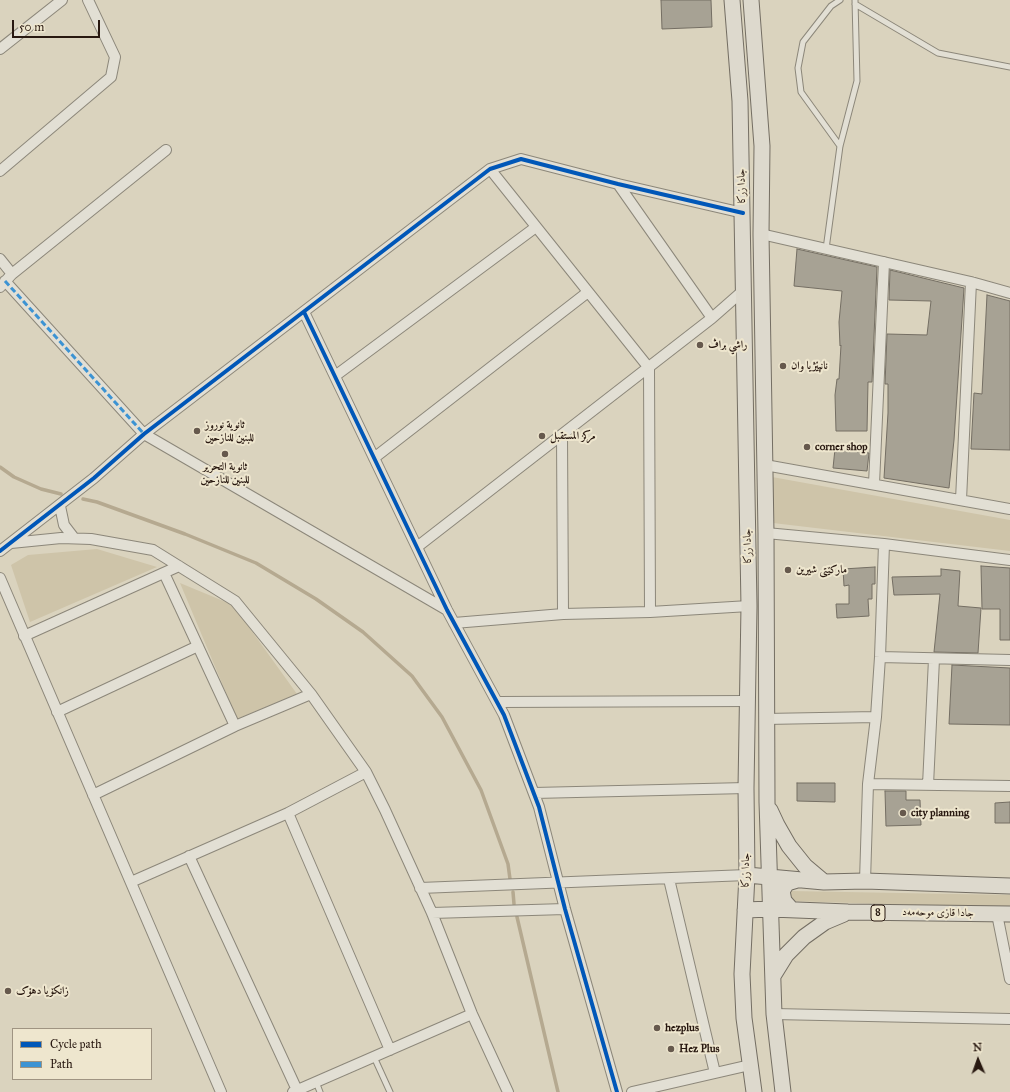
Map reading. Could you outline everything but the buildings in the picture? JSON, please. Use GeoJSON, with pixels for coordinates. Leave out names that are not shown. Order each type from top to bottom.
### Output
{"type":"FeatureCollection","features":[{"type":"Feature","properties":{"kind":"main road","name":"جادا زرکا"},"geometry":{"type":"LineString","coordinates":[[732,0],[740,101],[749,606],[746,788],[747,875],[742,953],[742,996],[754,1092]]}},
{"type":"Feature","properties":{"kind":"main road","name":"جادا زرکا"},"geometry":{"type":"LineString","coordinates":[[751,0],[762,146],[761,234],[766,533],[765,719],[767,802],[774,1014],[783,1092]]}},
{"type":"Feature","properties":{"kind":"main road"},"geometry":{"type":"LineString","coordinates":[[767,802],[777,825],[790,846],[805,866],[824,882]]}},
{"type":"Feature","properties":{"kind":"main road"},"geometry":{"type":"LineString","coordinates":[[747,875],[824,882],[865,881],[1010,886]]}},
{"type":"Feature","properties":{"kind":"main road"},"geometry":{"type":"LineString","coordinates":[[792,910],[784,901],[782,891],[787,882],[797,880]]}},
{"type":"Feature","properties":{"kind":"main road","name":"جادا قازی موحەمەد"},"geometry":{"type":"LineString","coordinates":[[745,910],[771,909],[848,912],[1004,914]]}},
{"type":"Feature","properties":{"kind":"main road"},"geometry":{"type":"LineString","coordinates":[[773,976],[786,955],[804,937],[825,922],[848,912]]}},
{"type":"Feature","properties":{"kind":"street"},"geometry":{"type":"LineString","coordinates":[[0,49],[62,0]]}},
{"type":"Feature","properties":{"kind":"street"},"geometry":{"type":"LineString","coordinates":[[0,171],[111,77],[115,57],[88,0]]}},
{"type":"Feature","properties":{"kind":"street"},"geometry":{"type":"LineString","coordinates":[[6,281],[166,150]]}},
{"type":"Feature","properties":{"kind":"street"},"geometry":{"type":"LineString","coordinates":[[0,551],[60,506],[144,434],[490,169],[521,160],[743,213]]}},
{"type":"Feature","properties":{"kind":"street"},"geometry":{"type":"LineString","coordinates":[[490,169],[648,368],[650,612]]}},
{"type":"Feature","properties":{"kind":"street"},"geometry":{"type":"LineString","coordinates":[[618,184],[712,318]]}},
{"type":"Feature","properties":{"kind":"street"},"geometry":{"type":"LineString","coordinates":[[335,376],[536,227]]}},
{"type":"Feature","properties":{"kind":"street"},"geometry":{"type":"LineString","coordinates":[[761,234],[971,282],[1010,293]]}},
{"type":"Feature","properties":{"kind":"street"},"geometry":{"type":"LineString","coordinates":[[0,259],[6,281],[144,434],[447,610]]}},
{"type":"Feature","properties":{"kind":"street"},"geometry":{"type":"LineString","coordinates":[[874,484],[884,262]]}},
{"type":"Feature","properties":{"kind":"street"},"geometry":{"type":"LineString","coordinates":[[961,500],[971,282]]}},
{"type":"Feature","properties":{"kind":"street"},"geometry":{"type":"LineString","coordinates":[[417,547],[712,318],[744,290]]}},
{"type":"Feature","properties":{"kind":"street"},"geometry":{"type":"LineString","coordinates":[[374,458],[588,292]]}},
{"type":"Feature","properties":{"kind":"street"},"geometry":{"type":"LineString","coordinates":[[304,312],[447,610],[504,715],[540,808],[565,909],[617,1092]]}},
{"type":"Feature","properties":{"kind":"street"},"geometry":{"type":"LineString","coordinates":[[562,435],[563,614]]}},
{"type":"Feature","properties":{"kind":"street"},"geometry":{"type":"LineString","coordinates":[[765,465],[1010,509]]}},
{"type":"Feature","properties":{"kind":"street"},"geometry":{"type":"LineString","coordinates":[[60,506],[64,525],[74,538]]}},
{"type":"Feature","properties":{"kind":"street"},"geometry":{"type":"LineString","coordinates":[[766,533],[884,544],[1010,560]]}},
{"type":"Feature","properties":{"kind":"street"},"geometry":{"type":"LineString","coordinates":[[11,543],[74,538],[91,539],[153,550],[235,601],[311,694],[366,772],[432,913],[472,1014],[508,1092]]}},
{"type":"Feature","properties":{"kind":"street"},"geometry":{"type":"LineString","coordinates":[[865,881],[868,784],[876,717],[880,657],[884,544]]}},
{"type":"Feature","properties":{"kind":"street"},"geometry":{"type":"LineString","coordinates":[[24,636],[179,566]]}},
{"type":"Feature","properties":{"kind":"street"},"geometry":{"type":"LineString","coordinates":[[164,573],[235,726]]}},
{"type":"Feature","properties":{"kind":"street"},"geometry":{"type":"LineString","coordinates":[[0,578],[221,1092]]}},
{"type":"Feature","properties":{"kind":"street"},"geometry":{"type":"LineString","coordinates":[[454,623],[563,614],[650,612],[749,606]]}},
{"type":"Feature","properties":{"kind":"street"},"geometry":{"type":"LineString","coordinates":[[57,712],[198,646]]}},
{"type":"Feature","properties":{"kind":"street"},"geometry":{"type":"LineString","coordinates":[[880,657],[1010,660]]}},
{"type":"Feature","properties":{"kind":"street"},"geometry":{"type":"LineString","coordinates":[[928,785],[934,659]]}},
{"type":"Feature","properties":{"kind":"street"},"geometry":{"type":"LineString","coordinates":[[93,795],[235,726],[311,694]]}},
{"type":"Feature","properties":{"kind":"street"},"geometry":{"type":"LineString","coordinates":[[498,702],[747,701]]}},
{"type":"Feature","properties":{"kind":"street"},"geometry":{"type":"LineString","coordinates":[[765,719],[876,717]]}},
{"type":"Feature","properties":{"kind":"street"},"geometry":{"type":"LineString","coordinates":[[130,882],[288,813],[366,772]]}},
{"type":"Feature","properties":{"kind":"street"},"geometry":{"type":"LineString","coordinates":[[868,784],[1010,786]]}},
{"type":"Feature","properties":{"kind":"street"},"geometry":{"type":"LineString","coordinates":[[534,793],[746,788]]}},
{"type":"Feature","properties":{"kind":"street"},"geometry":{"type":"LineString","coordinates":[[288,813],[390,1050]]}},
{"type":"Feature","properties":{"kind":"street"},"geometry":{"type":"LineString","coordinates":[[189,856],[295,1091],[318,1087],[374,1057],[472,1014]]}},
{"type":"Feature","properties":{"kind":"street"},"geometry":{"type":"LineString","coordinates":[[420,888],[747,875]]}},
{"type":"Feature","properties":{"kind":"street"},"geometry":{"type":"LineString","coordinates":[[669,879],[715,1073]]}},
{"type":"Feature","properties":{"kind":"street"},"geometry":{"type":"LineString","coordinates":[[432,913],[565,909]]}},
{"type":"Feature","properties":{"kind":"street"},"geometry":{"type":"LineString","coordinates":[[1004,914],[1010,979]]}},
{"type":"Feature","properties":{"kind":"street"},"geometry":{"type":"LineString","coordinates":[[774,1014],[1010,1019]]}},
{"type":"Feature","properties":{"kind":"street"},"geometry":{"type":"LineString","coordinates":[[632,1092],[750,1065]]}},
{"type":"Feature","properties":{"kind":"lane"},"geometry":{"type":"LineString","coordinates":[[840,0],[831,6],[803,42],[798,68],[801,92],[840,146]]}},
{"type":"Feature","properties":{"kind":"lane"},"geometry":{"type":"LineString","coordinates":[[826,249],[840,146],[857,81],[855,2]]}},
{"type":"Feature","properties":{"kind":"lane"},"geometry":{"type":"LineString","coordinates":[[855,2],[938,53],[1010,67]]}},
{"type":"Feature","properties":{"kind":"lane"},"geometry":{"type":"LineString","coordinates":[[374,1057],[390,1092]]}},
{"type":"Feature","properties":{"kind":"shaded area"},"geometry":{"type":"Polygon","coordinates":[[[772,477],[1010,520],[1010,551],[773,523],[772,477]]]}},
{"type":"Feature","properties":{"kind":"shaded area"},"geometry":{"type":"Polygon","coordinates":[[[97,549],[157,567],[30,622],[11,565],[28,555],[97,549]]]}},
{"type":"Feature","properties":{"kind":"shaded area"},"geometry":{"type":"Polygon","coordinates":[[[180,583],[233,605],[297,694],[237,719],[180,583]]]}},
{"type":"Feature","properties":{"kind":"shaded area"},"geometry":{"type":"Polygon","coordinates":[[[790,891],[1010,895],[1010,908],[791,901],[788,896],[790,891]]]}},
{"type":"Feature","properties":{"kind":"waterway"},"geometry":{"type":"LineString","coordinates":[[0,467],[14,477],[41,489],[61,494]]}},
{"type":"Feature","properties":{"kind":"waterway"},"geometry":{"type":"LineString","coordinates":[[83,499],[97,502],[185,534],[256,563],[316,599],[363,632],[412,676],[442,717],[481,790],[508,864],[510,879]]}},
{"type":"Feature","properties":{"kind":"waterway"},"geometry":{"type":"LineString","coordinates":[[513,892],[514,904]]}},
{"type":"Feature","properties":{"kind":"waterway"},"geometry":{"type":"LineString","coordinates":[[517,917],[558,1092]]}},
{"type":"Feature","properties":{"kind":"marked path"},"geometry":{"type":"LineString","coordinates":[[5,281],[144,434]]}},
{"type":"Feature","properties":{"kind":"cycle path"},"geometry":{"type":"LineString","coordinates":[[0,551],[94,478],[144,434],[490,169],[521,159],[618,184],[743,213]]}},
{"type":"Feature","properties":{"kind":"cycle path"},"geometry":{"type":"LineString","coordinates":[[304,312],[447,610],[504,715],[539,807],[565,909],[617,1092]]}},
{"type":"Feature","properties":{"kind":"place","name":"راشي براڤ"},"geometry":{"type":"Point","coordinates":[700,345]}},
{"type":"Feature","properties":{"kind":"place","name":"نانپێژیا وان"},"geometry":{"type":"Point","coordinates":[783,366]}},
{"type":"Feature","properties":{"kind":"place","name":"ثانوية نوروز للبنين للنازحين"},"geometry":{"type":"Point","coordinates":[197,431]}},
{"type":"Feature","properties":{"kind":"place","name":"مركز المستقبل"},"geometry":{"type":"Point","coordinates":[542,436]}},
{"type":"Feature","properties":{"kind":"place","name":"corner shop"},"geometry":{"type":"Point","coordinates":[807,447]}},
{"type":"Feature","properties":{"kind":"place","name":"ثانوية التحرير للبنين للنازحين"},"geometry":{"type":"Point","coordinates":[225,454]}},
{"type":"Feature","properties":{"kind":"place","name":"مارکێتی شیرین"},"geometry":{"type":"Point","coordinates":[788,570]}},
{"type":"Feature","properties":{"kind":"place","name":"city planning"},"geometry":{"type":"Point","coordinates":[903,813]}},
{"type":"Feature","properties":{"kind":"place","name":"زانکۆیا دهۆک"},"geometry":{"type":"Point","coordinates":[8,991]}},
{"type":"Feature","properties":{"kind":"place","name":"hezplus"},"geometry":{"type":"Point","coordinates":[657,1028]}},
{"type":"Feature","properties":{"kind":"place","name":"Hez Plus"},"geometry":{"type":"Point","coordinates":[671,1049]}}]}
